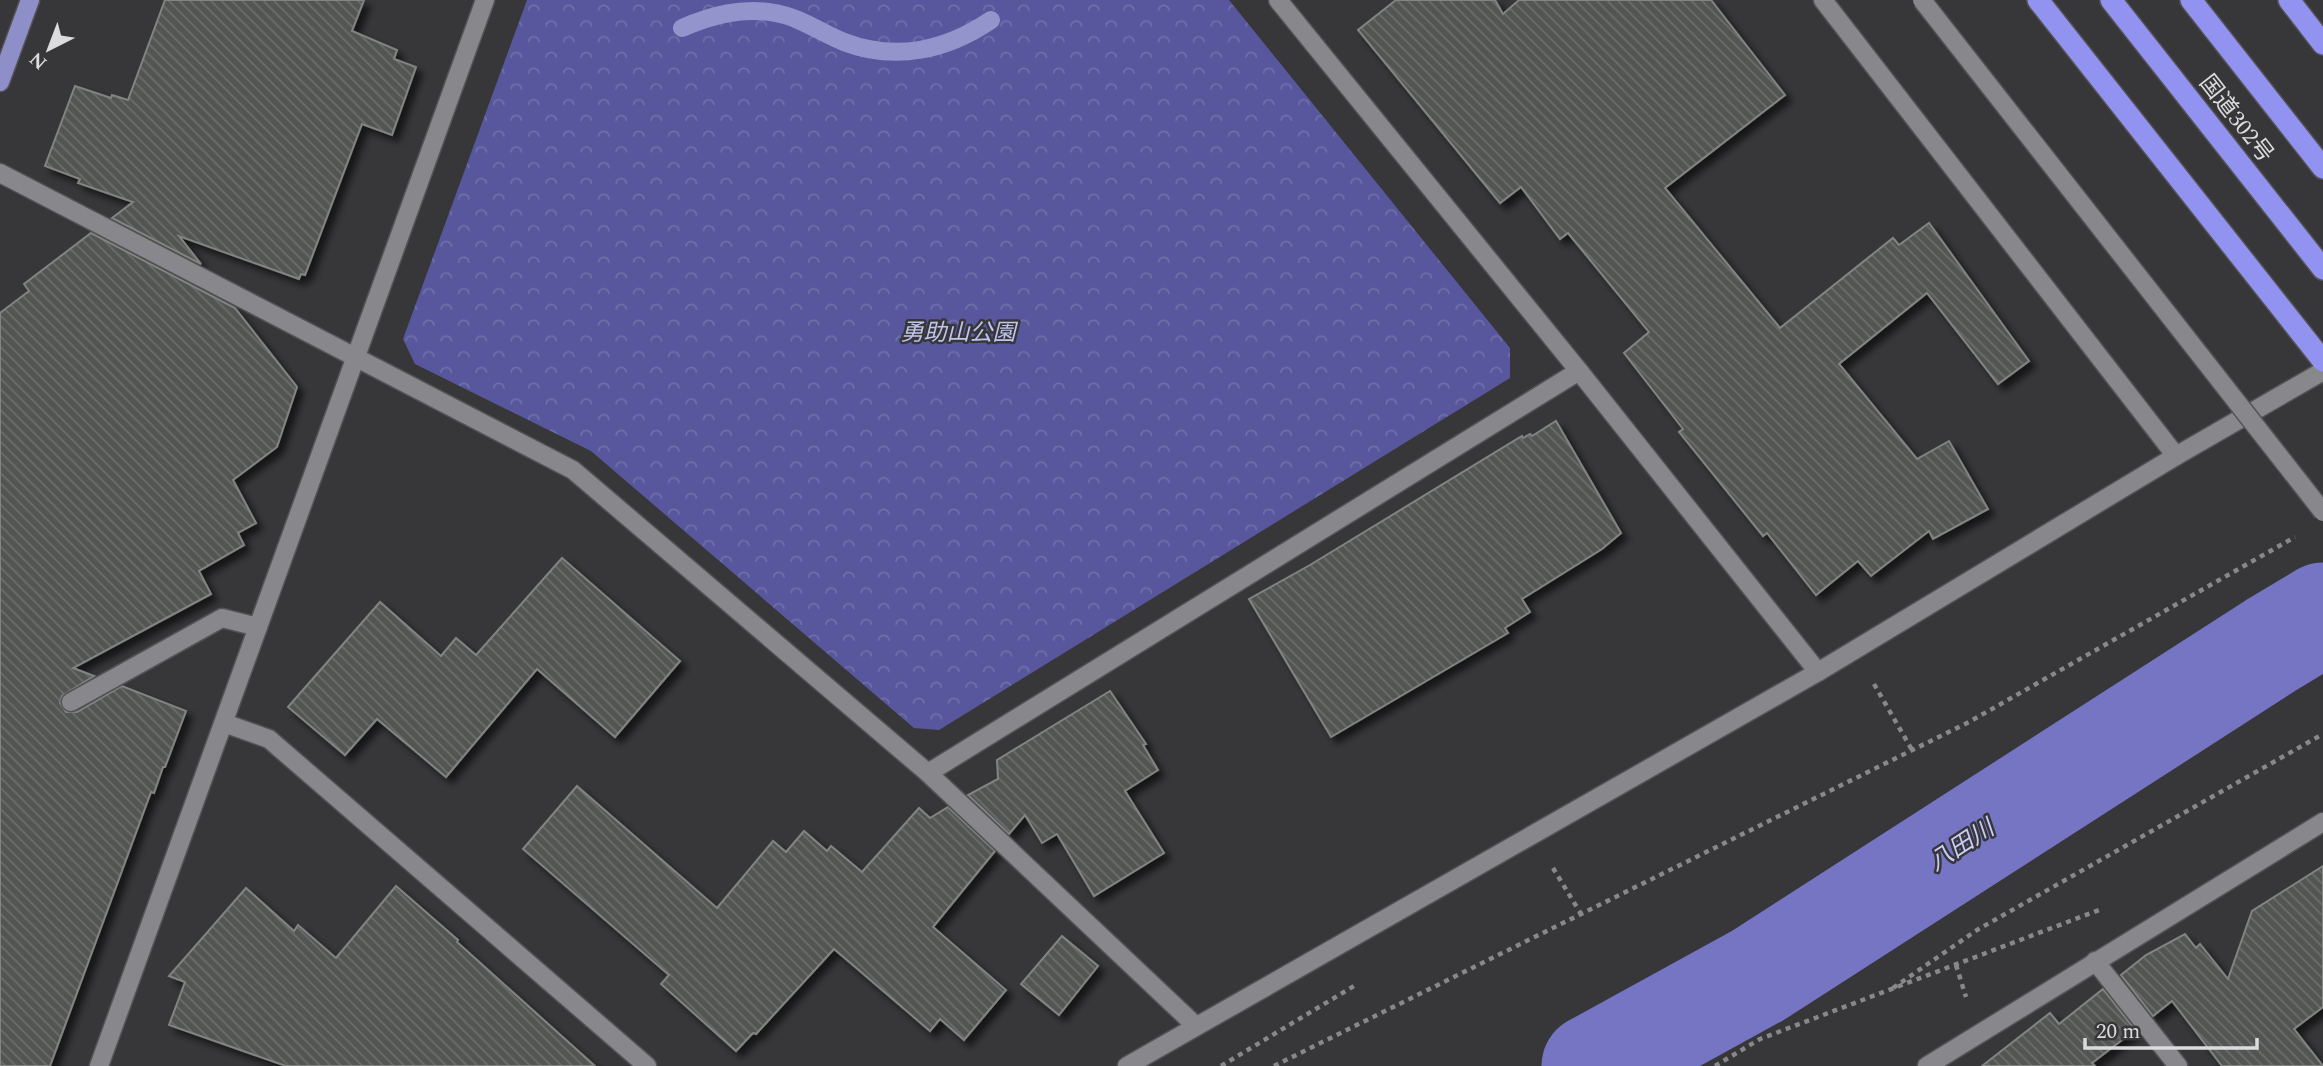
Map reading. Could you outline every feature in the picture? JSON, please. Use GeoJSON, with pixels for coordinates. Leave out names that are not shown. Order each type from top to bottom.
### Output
{"type":"FeatureCollection","features":[{"type":"Feature","properties":{"kind":"highway"},"geometry":{"type":"LineString","coordinates":[[2038,0],[2323,361]]}},
{"type":"Feature","properties":{"kind":"highway","name":"国道302号"},"geometry":{"type":"LineString","coordinates":[[2111,0],[2323,269]]}},
{"type":"Feature","properties":{"kind":"highway"},"geometry":{"type":"LineString","coordinates":[[2191,0],[2323,168]]}},
{"type":"Feature","properties":{"kind":"highway"},"geometry":{"type":"LineString","coordinates":[[2289,0],[2323,44]]}},
{"type":"Feature","properties":{"kind":"main road"},"geometry":{"type":"LineString","coordinates":[[0,82],[30,0]]}},
{"type":"Feature","properties":{"kind":"street"},"geometry":{"type":"LineString","coordinates":[[99,1066],[485,0]]}},
{"type":"Feature","properties":{"kind":"street"},"geometry":{"type":"LineString","coordinates":[[1278,0],[1818,672]]}},
{"type":"Feature","properties":{"kind":"street"},"geometry":{"type":"LineString","coordinates":[[1823,0],[2176,456]]}},
{"type":"Feature","properties":{"kind":"street"},"geometry":{"type":"LineString","coordinates":[[1922,0],[2323,512]]}},
{"type":"Feature","properties":{"kind":"street"},"geometry":{"type":"LineString","coordinates":[[0,173],[573,470],[928,773],[1196,1026]]}},
{"type":"Feature","properties":{"kind":"street"},"geometry":{"type":"LineString","coordinates":[[1127,1066],[1818,672],[2323,370]]}},
{"type":"Feature","properties":{"kind":"street"},"geometry":{"type":"LineString","coordinates":[[928,773],[1578,371]]}},
{"type":"Feature","properties":{"kind":"street"},"geometry":{"type":"LineString","coordinates":[[71,702],[222,618],[258,627]]}},
{"type":"Feature","properties":{"kind":"street"},"geometry":{"type":"LineString","coordinates":[[223,723],[269,739],[647,1066]]}},
{"type":"Feature","properties":{"kind":"street"},"geometry":{"type":"LineString","coordinates":[[1927,1066],[2323,822]]}},
{"type":"Feature","properties":{"kind":"street"},"geometry":{"type":"LineString","coordinates":[[2095,961],[2178,1066]]}},
{"type":"Feature","properties":{"kind":"path"},"geometry":{"type":"LineString","coordinates":[[1274,1066],[1969,722],[2299,534]]}},
{"type":"Feature","properties":{"kind":"path"},"geometry":{"type":"LineString","coordinates":[[1854,650],[1912,750]]}},
{"type":"Feature","properties":{"kind":"path"},"geometry":{"type":"LineString","coordinates":[[1887,992],[1977,930],[2323,734]]}},
{"type":"Feature","properties":{"kind":"path"},"geometry":{"type":"LineString","coordinates":[[1532,835],[1581,914]]}},
{"type":"Feature","properties":{"kind":"path"},"geometry":{"type":"LineString","coordinates":[[1715,1066],[1760,1039],[2100,910]]}},
{"type":"Feature","properties":{"kind":"green space","name":"勇助山公園"},"geometry":{"type":"Polygon","coordinates":[[[527,0],[1229,0],[1510,348],[1510,378],[939,730],[914,728],[591,451],[415,364],[403,339],[527,0]]]}},
{"type":"Feature","properties":{"kind":"building"},"geometry":{"type":"Polygon","coordinates":[[[165,0],[364,0],[352,31],[397,50],[394,59],[416,67],[392,135],[362,124],[305,275],[301,274],[299,279],[179,236],[201,264],[112,218],[133,202],[78,183],[80,179],[45,166],[75,86],[111,98],[112,95],[128,100],[165,0]]]}},
{"type":"Feature","properties":{"kind":"building"},"geometry":{"type":"Polygon","coordinates":[[[1396,0],[1495,0],[1503,14],[1519,0],[1711,0],[1785,95],[1665,188],[1780,328],[1893,238],[1899,245],[1929,223],[2029,361],[1998,384],[1927,293],[1839,364],[1917,459],[1949,441],[1988,509],[1933,539],[1929,531],[1871,576],[1858,561],[1816,595],[1767,533],[1763,536],[1679,432],[1683,429],[1624,353],[1649,332],[1568,233],[1560,239],[1521,187],[1500,203],[1358,30],[1396,0]]]}},
{"type":"Feature","properties":{"kind":"building"},"geometry":{"type":"Polygon","coordinates":[[[91,233],[235,308],[297,387],[277,447],[233,480],[256,523],[238,533],[244,545],[199,571],[211,594],[73,668],[94,676],[62,696],[60,703],[66,712],[77,712],[122,686],[186,711],[154,793],[151,792],[50,1066],[0,1066],[0,313],[29,291],[24,284],[91,233]]]}},
{"type":"Feature","properties":{"kind":"building"},"geometry":{"type":"Polygon","coordinates":[[[1556,421],[1621,533],[1602,549],[1522,599],[1530,612],[1505,628],[1508,633],[1331,737],[1249,599],[1522,436],[1532,436],[1556,421]]]}},
{"type":"Feature","properties":{"kind":"building"},"geometry":{"type":"Polygon","coordinates":[[[562,558],[680,661],[615,737],[537,669],[446,777],[377,719],[345,755],[288,707],[380,602],[441,656],[456,638],[476,655],[562,558]]]}},
{"type":"Feature","properties":{"kind":"building"},"geometry":{"type":"Polygon","coordinates":[[[1110,691],[1146,744],[1143,745],[1158,770],[1125,791],[1164,853],[1094,896],[1057,834],[1042,843],[1025,815],[1009,834],[968,795],[998,779],[997,760],[1110,691]]]}},
{"type":"Feature","properties":{"kind":"building"},"geometry":{"type":"Polygon","coordinates":[[[577,786],[717,908],[773,841],[786,852],[804,831],[827,851],[831,846],[862,872],[919,808],[930,818],[948,807],[995,851],[933,927],[1006,990],[964,1040],[940,1019],[930,1031],[834,949],[756,1034],[753,1033],[736,1051],[661,984],[669,975],[523,849],[577,786]]]}},
{"type":"Feature","properties":{"kind":"building"},"geometry":{"type":"Polygon","coordinates":[[[2323,866],[2323,1007],[2294,1029],[2323,1066],[2222,1066],[2172,1001],[2153,1016],[2121,975],[2146,955],[2185,934],[2196,948],[2200,944],[2228,979],[2252,911],[2323,866]]]}},
{"type":"Feature","properties":{"kind":"building"},"geometry":{"type":"Polygon","coordinates":[[[396,886],[595,1066],[286,1066],[169,1025],[185,982],[169,976],[246,888],[294,931],[298,925],[336,958],[396,886]]]}},
{"type":"Feature","properties":{"kind":"building"},"geometry":{"type":"Polygon","coordinates":[[[1062,936],[1098,966],[1059,1015],[1021,984],[1062,936]]]}},
{"type":"Feature","properties":{"kind":"building"},"geometry":{"type":"Polygon","coordinates":[[[2103,989],[2135,1030],[2092,1063],[2095,1066],[1982,1066],[2050,1013],[2059,1024],[2103,989]]]}},
{"type":"Feature","properties":{"kind":"waterway"},"geometry":{"type":"LineString","coordinates":[[682,28],[727,13],[763,11],[793,18],[863,48],[902,52],[920,50],[957,39],[991,20]]}},
{"type":"Feature","properties":{"kind":"waterway","name":"八田川"},"geometry":{"type":"LineString","coordinates":[[1593,1066],[1757,976],[2323,614]]}}]}
